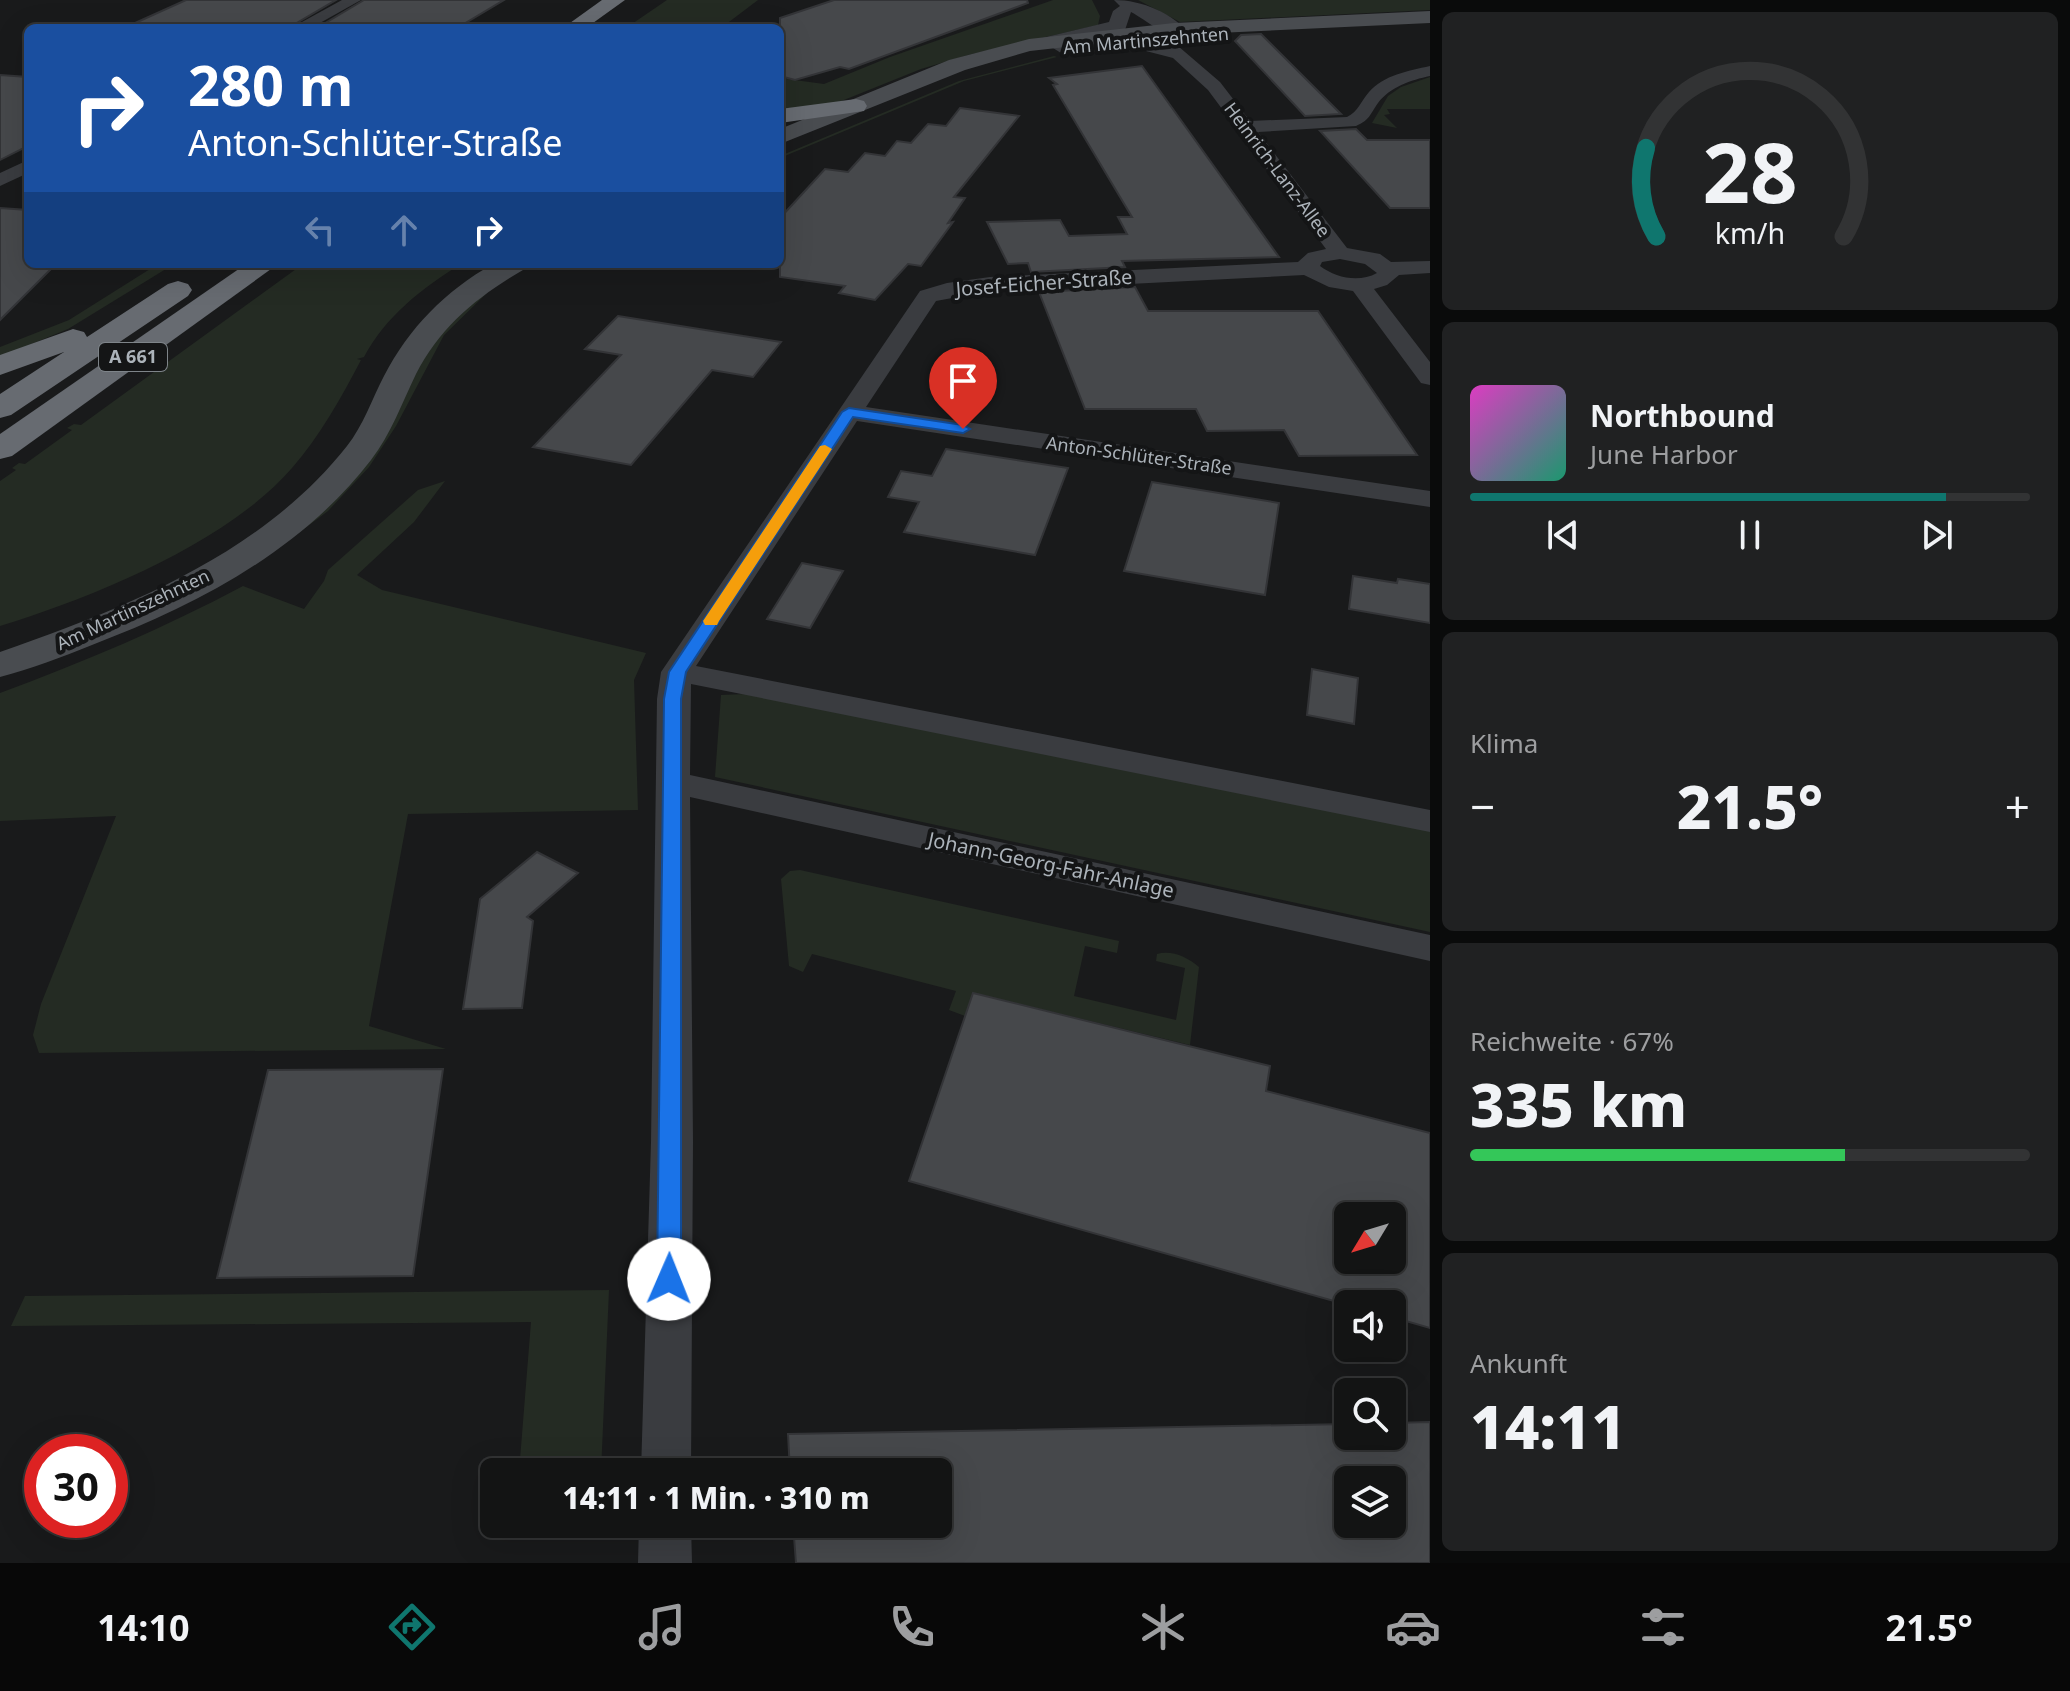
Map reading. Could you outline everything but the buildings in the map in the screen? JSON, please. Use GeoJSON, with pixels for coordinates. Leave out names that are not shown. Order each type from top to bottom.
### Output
{"type":"FeatureCollection","features":[{"type":"Feature","properties":{"kind":"highway"},"geometry":{"type":"LineString","coordinates":[[579,24],[615,0]]}},
{"type":"Feature","properties":{"kind":"highway"},"geometry":{"type":"LineString","coordinates":[[611,24],[636,7]]}},
{"type":"Feature","properties":{"kind":"highway","name":"A 661"},"geometry":{"type":"LineString","coordinates":[[0,449],[258,268]]}},
{"type":"Feature","properties":{"kind":"highway","name":"A 661"},"geometry":{"type":"LineString","coordinates":[[0,408],[205,271]]}},
{"type":"Feature","properties":{"kind":"highway","name":"A 661"},"geometry":{"type":"LineString","coordinates":[[0,366],[160,301]]}},
{"type":"Feature","properties":{"kind":"main road","name":"Am Martinszehnten"},"geometry":{"type":"LineString","coordinates":[[789,131],[957,65],[1051,46],[1430,17]]}},
{"type":"Feature","properties":{"kind":"main road","name":"Am Martinszehnten"},"geometry":{"type":"LineString","coordinates":[[789,131],[1051,46]]}},
{"type":"Feature","properties":{"kind":"main road","name":"Am Martinszehnten"},"geometry":{"type":"LineString","coordinates":[[0,638],[62,618],[148,582],[226,539],[266,510],[317,461],[350,413],[373,366],[401,325],[437,291],[473,268]]}},
{"type":"Feature","properties":{"kind":"main road","name":"Am Martinszehnten"},"geometry":{"type":"LineString","coordinates":[[0,665],[53,648],[158,602],[241,556],[303,512],[333,484],[360,452],[408,359],[427,331],[459,299],[507,268]]}},
{"type":"Feature","properties":{"kind":"street"},"geometry":{"type":"LineString","coordinates":[[307,24],[354,0]]}},
{"type":"Feature","properties":{"kind":"street"},"geometry":{"type":"LineString","coordinates":[[1051,46],[1112,29],[1120,24],[1119,4]]}},
{"type":"Feature","properties":{"kind":"street","name":"Am Martinszehnten"},"geometry":{"type":"LineString","coordinates":[[1119,4],[1169,38]]}},
{"type":"Feature","properties":{"kind":"street","name":"Heinrich-Lanz-Allee"},"geometry":{"type":"LineString","coordinates":[[1051,46],[1142,45],[1169,38],[1214,86],[1340,253]]}},
{"type":"Feature","properties":{"kind":"street"},"geometry":{"type":"LineString","coordinates":[[1244,127],[1350,122],[1362,117],[1369,100],[1380,90],[1402,77],[1430,71]]}},
{"type":"Feature","properties":{"kind":"street"},"geometry":{"type":"LineString","coordinates":[[0,180],[24,168]]}},
{"type":"Feature","properties":{"kind":"street"},"geometry":{"type":"LineString","coordinates":[[1387,269],[1388,275],[1382,281],[1359,284],[1330,280],[1309,268],[1309,262],[1315,257],[1340,253],[1372,259],[1387,269],[1430,267]]}},
{"type":"Feature","properties":{"kind":"street","name":"Josef-Eicher-Straße"},"geometry":{"type":"LineString","coordinates":[[666,1458],[672,1142],[673,699],[677,672],[928,296],[990,284],[1309,268]]}},
{"type":"Feature","properties":{"kind":"street"},"geometry":{"type":"LineString","coordinates":[[1359,284],[1430,378]]}},
{"type":"Feature","properties":{"kind":"street","name":"Anton-Schlüter-Straße"},"geometry":{"type":"LineString","coordinates":[[849,412],[1430,499]]}},
{"type":"Feature","properties":{"kind":"street"},"geometry":{"type":"LineString","coordinates":[[677,672],[1430,821]]}},
{"type":"Feature","properties":{"kind":"street","name":"Johann-Georg-Fahr-Anlage"},"geometry":{"type":"LineString","coordinates":[[672,782],[1430,948]]}},
{"type":"Feature","properties":{"kind":"street"},"geometry":{"type":"LineString","coordinates":[[665,1538],[665,1563]]}},
{"type":"Feature","properties":{"kind":"shaded area"},"geometry":{"type":"Polygon","coordinates":[[[667,0],[758,0],[726,24],[632,24],[667,0]]]}},
{"type":"Feature","properties":{"kind":"shaded area"},"geometry":{"type":"Polygon","coordinates":[[[1053,0],[1092,0],[1100,16],[1098,25],[968,55],[921,69],[839,102],[784,111],[784,79],[824,84],[890,57],[1053,0]]]}},
{"type":"Feature","properties":{"kind":"shaded area"},"geometry":{"type":"Polygon","coordinates":[[[1138,0],[1430,0],[1430,10],[1180,22],[1138,0]]]}},
{"type":"Feature","properties":{"kind":"shaded area"},"geometry":{"type":"Polygon","coordinates":[[[1057,57],[964,81],[784,156],[784,154],[959,81],[1057,57]]]}},
{"type":"Feature","properties":{"kind":"shaded area"},"geometry":{"type":"Polygon","coordinates":[[[1430,77],[1430,109],[1387,109],[1390,114],[1384,115],[1397,128],[1372,123],[1388,96],[1401,87],[1430,77]]]}},
{"type":"Feature","properties":{"kind":"shaded area"},"geometry":{"type":"Polygon","coordinates":[[[152,268],[167,268],[68,329],[0,357],[0,347],[69,320],[152,268]]]}},
{"type":"Feature","properties":{"kind":"shaded area"},"geometry":{"type":"Polygon","coordinates":[[[297,268],[455,268],[406,304],[383,329],[364,357],[357,359],[361,360],[321,430],[292,468],[265,495],[196,543],[157,564],[76,600],[0,626],[0,481],[16,470],[12,468],[19,463],[25,464],[72,430],[67,428],[74,424],[81,425],[297,268]]]}},
{"type":"Feature","properties":{"kind":"shaded area"},"geometry":{"type":"Polygon","coordinates":[[[490,290],[444,335],[396,426],[369,467],[328,511],[269,555],[450,321],[490,290]]]}},
{"type":"Feature","properties":{"kind":"shaded area"},"geometry":{"type":"Polygon","coordinates":[[[445,481],[414,522],[357,575],[382,590],[646,653],[634,680],[638,810],[408,814],[369,1026],[446,1049],[39,1053],[33,1035],[41,1004],[116,816],[0,821],[0,693],[123,644],[243,586],[304,609],[328,570],[418,490],[445,481]]]}},
{"type":"Feature","properties":{"kind":"shaded area"},"geometry":{"type":"Polygon","coordinates":[[[746,694],[1430,830],[1430,932],[715,777],[721,695],[746,694]]]}},
{"type":"Feature","properties":{"kind":"shaded area"},"geometry":{"type":"Polygon","coordinates":[[[800,870],[1119,941],[1117,953],[1085,946],[1074,996],[1176,1020],[1185,968],[1156,961],[1157,954],[1163,953],[1184,957],[1199,967],[1190,1045],[974,993],[965,1016],[949,1010],[956,991],[812,954],[803,972],[789,966],[781,879],[790,871],[800,870]]]}},
{"type":"Feature","properties":{"kind":"shaded area"},"geometry":{"type":"Polygon","coordinates":[[[609,1290],[602,1458],[520,1458],[531,1322],[11,1326],[25,1296],[609,1290]]]}},
{"type":"Feature","properties":{"kind":"shaded area"},"geometry":{"type":"Polygon","coordinates":[[[513,1538],[598,1538],[513,1539],[513,1538]]]}},
{"type":"Feature","properties":{"kind":"slow traffic"},"geometry":{"type":"LineString","coordinates":[[711,621],[825,449]]}},
{"type":"Feature","properties":{"kind":"route"},"geometry":{"type":"LineString","coordinates":[[669,1279],[673,699],[677,672],[849,412],[963,429]]}}]}
